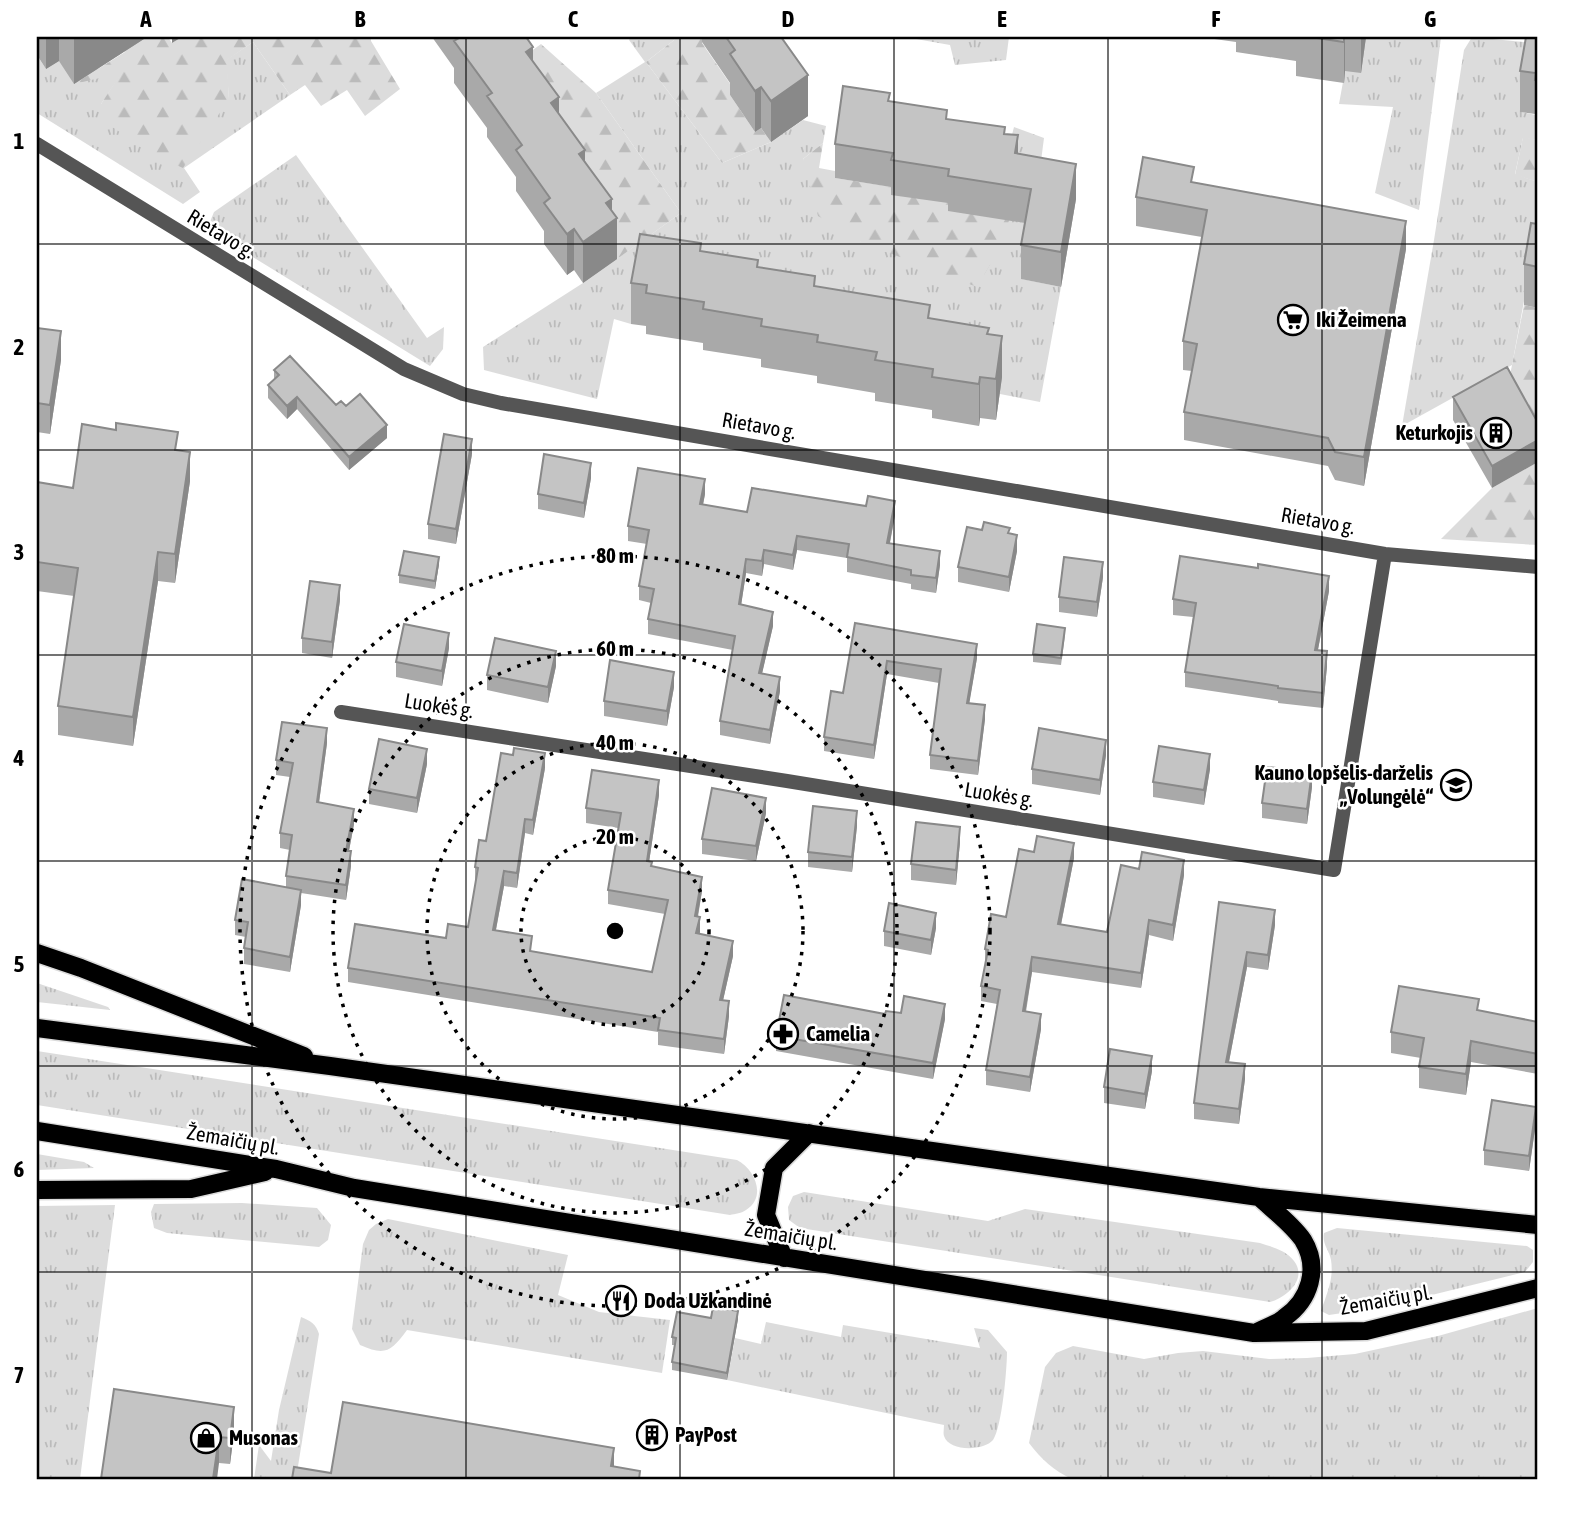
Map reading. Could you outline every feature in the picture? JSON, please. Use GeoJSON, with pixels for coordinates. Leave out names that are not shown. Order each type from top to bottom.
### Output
{"type":"FeatureCollection","features":[{"type":"Feature","properties":{"kind":"main road"},"geometry":{"type":"LineString","coordinates":[[37,953],[330,1066]]}},
{"type":"Feature","properties":{"kind":"main road"},"geometry":{"type":"LineString","coordinates":[[37,1028],[330,1066],[1259,1197],[1538,1225]]}},
{"type":"Feature","properties":{"kind":"main road","name":"Žemaičių pl."},"geometry":{"type":"LineString","coordinates":[[37,1131],[276,1169],[354,1188],[1254,1333],[1366,1331],[1538,1288]]}},
{"type":"Feature","properties":{"kind":"main road"},"geometry":{"type":"LineString","coordinates":[[784,1258],[766,1215],[774,1168],[809,1133]]}},
{"type":"Feature","properties":{"kind":"main road"},"geometry":{"type":"LineString","coordinates":[[37,1190],[191,1189],[276,1169]]}},
{"type":"Feature","properties":{"kind":"main road"},"geometry":{"type":"LineString","coordinates":[[1254,1333],[1285,1318],[1300,1303],[1312,1278],[1311,1261],[1302,1240],[1259,1197]]}},
{"type":"Feature","properties":{"kind":"street","name":"Rietavo g."},"geometry":{"type":"LineString","coordinates":[[37,144],[404,369],[463,394],[1385,554],[1538,567]]}},
{"type":"Feature","properties":{"kind":"street","name":"Luokės g."},"geometry":{"type":"LineString","coordinates":[[341,712],[1334,870],[1385,554]]}},
{"type":"Feature","properties":{"kind":"green space"},"geometry":{"type":"Polygon","coordinates":[[[130,37],[168,37],[172,43],[182,37],[371,37],[400,89],[365,116],[347,90],[321,106],[305,85],[290,95],[253,42],[227,60],[229,99],[183,168],[154,155],[99,118],[101,104],[121,73],[74,84],[125,52],[130,37]]]}},
{"type":"Feature","properties":{"kind":"green space"},"geometry":{"type":"Polygon","coordinates":[[[631,37],[678,37],[646,62],[722,163],[771,142],[803,120],[826,126],[823,143],[803,159],[861,242],[1005,162],[1014,127],[1044,138],[1022,279],[1061,287],[1040,402],[1000,394],[638,283],[631,324],[614,319],[597,399],[484,370],[483,347],[583,283],[681,213],[596,93],[645,62],[629,40],[631,37]]]}},
{"type":"Feature","properties":{"kind":"green space"},"geometry":{"type":"Polygon","coordinates":[[[678,37],[704,37],[702,43],[735,91],[730,95],[755,132],[761,128],[771,142],[722,163],[646,62],[678,37]]]}},
{"type":"Feature","properties":{"kind":"green space"},"geometry":{"type":"Polygon","coordinates":[[[905,37],[1009,37],[1006,60],[955,65],[950,45],[905,37]]]}},
{"type":"Feature","properties":{"kind":"green space"},"geometry":{"type":"Polygon","coordinates":[[[1366,37],[1441,37],[1419,210],[1375,193],[1393,107],[1339,104],[1345,71],[1366,37]]]}},
{"type":"Feature","properties":{"kind":"green space"},"geometry":{"type":"Polygon","coordinates":[[[1472,37],[1535,43],[1521,112],[1536,115],[1538,140],[1523,138],[1515,174],[1538,182],[1538,265],[1531,264],[1512,365],[1402,426],[1464,50],[1472,37]]]}},
{"type":"Feature","properties":{"kind":"green space"},"geometry":{"type":"Polygon","coordinates":[[[253,42],[290,95],[184,168],[200,192],[183,204],[37,113],[37,55],[46,69],[59,61],[122,73],[101,104],[229,99],[226,60],[253,42]]]}},
{"type":"Feature","properties":{"kind":"green space"},"geometry":{"type":"Polygon","coordinates":[[[541,44],[596,93],[681,213],[617,259],[606,244],[515,63],[541,44]]]}},
{"type":"Feature","properties":{"kind":"green space"},"geometry":{"type":"Polygon","coordinates":[[[1523,137],[1538,140],[1538,182],[1515,175],[1523,137]]]}},
{"type":"Feature","properties":{"kind":"green space"},"geometry":{"type":"Polygon","coordinates":[[[823,143],[819,168],[835,171],[835,178],[893,187],[1011,213],[1003,242],[977,287],[861,242],[818,216],[803,159],[823,143]]]}},
{"type":"Feature","properties":{"kind":"green space"},"geometry":{"type":"Polygon","coordinates":[[[296,155],[427,338],[444,327],[443,349],[430,366],[207,229],[214,212],[296,155]]]}},
{"type":"Feature","properties":{"kind":"green space"},"geometry":{"type":"Polygon","coordinates":[[[1524,305],[1538,308],[1538,445],[1507,390],[1524,305]]]}},
{"type":"Feature","properties":{"kind":"green space"},"geometry":{"type":"Polygon","coordinates":[[[1538,462],[1538,545],[1441,539],[1492,488],[1538,462]]]}},
{"type":"Feature","properties":{"kind":"green space"},"geometry":{"type":"Polygon","coordinates":[[[37,983],[108,1007],[110,1010],[37,1002],[37,983]]]}},
{"type":"Feature","properties":{"kind":"green space"},"geometry":{"type":"Polygon","coordinates":[[[37,1051],[737,1160],[753,1176],[756,1198],[746,1210],[730,1215],[37,1105],[37,1051]]]}},
{"type":"Feature","properties":{"kind":"green space"},"geometry":{"type":"Polygon","coordinates":[[[37,1154],[84,1162],[94,1168],[37,1170],[37,1154]]]}},
{"type":"Feature","properties":{"kind":"green space"},"geometry":{"type":"Polygon","coordinates":[[[804,1192],[988,1221],[1025,1209],[1260,1243],[1278,1249],[1294,1261],[1298,1268],[1297,1281],[1288,1292],[1270,1302],[800,1228],[789,1220],[788,1207],[793,1196],[804,1192]]]}},
{"type":"Feature","properties":{"kind":"green space"},"geometry":{"type":"Polygon","coordinates":[[[242,1203],[317,1208],[331,1225],[328,1240],[319,1247],[167,1233],[154,1228],[151,1212],[154,1204],[242,1203]]]}},
{"type":"Feature","properties":{"kind":"green space"},"geometry":{"type":"Polygon","coordinates":[[[115,1205],[80,1479],[37,1479],[37,1206],[115,1205]]]}},
{"type":"Feature","properties":{"kind":"green space"},"geometry":{"type":"Polygon","coordinates":[[[388,1219],[568,1255],[558,1295],[599,1312],[670,1320],[662,1373],[407,1330],[387,1350],[360,1345],[352,1329],[363,1244],[369,1230],[388,1219]]]}},
{"type":"Feature","properties":{"kind":"green space"},"geometry":{"type":"Polygon","coordinates":[[[1337,1228],[1527,1246],[1533,1250],[1533,1262],[1525,1272],[1383,1307],[1329,1315],[1321,1311],[1332,1273],[1324,1233],[1337,1228]]]}},
{"type":"Feature","properties":{"kind":"green space"},"geometry":{"type":"Polygon","coordinates":[[[1538,1308],[1538,1479],[1072,1479],[1048,1464],[1029,1443],[1045,1367],[1056,1353],[1073,1346],[1144,1359],[1203,1351],[1269,1359],[1307,1358],[1355,1354],[1438,1336],[1538,1308]]]}},
{"type":"Feature","properties":{"kind":"green space"},"geometry":{"type":"Polygon","coordinates":[[[301,1317],[313,1323],[319,1334],[296,1479],[254,1479],[259,1445],[271,1461],[279,1410],[301,1317]]]}},
{"type":"Feature","properties":{"kind":"green space"},"geometry":{"type":"Polygon","coordinates":[[[766,1322],[841,1337],[843,1325],[980,1348],[974,1328],[988,1330],[1007,1352],[1001,1411],[993,1440],[975,1448],[959,1447],[947,1441],[944,1425],[727,1380],[735,1338],[761,1344],[766,1322]]]}},
{"type":"Feature","properties":{"kind":"building"},"geometry":{"type":"Polygon","coordinates":[[[461,37],[526,37],[533,47],[526,52],[559,97],[551,103],[585,150],[579,154],[612,199],[606,203],[617,218],[583,242],[574,229],[567,234],[544,203],[550,198],[516,150],[522,145],[487,96],[492,93],[454,41],[461,37]]]}},
{"type":"Feature","properties":{"kind":"building"},"geometry":{"type":"Polygon","coordinates":[[[726,37],[781,37],[808,75],[771,101],[761,87],[755,91],[730,54],[735,50],[726,37]]]}},
{"type":"Feature","properties":{"kind":"building"},"geometry":{"type":"Polygon","coordinates":[[[1310,37],[1344,37],[1344,42],[1310,37]]]}},
{"type":"Feature","properties":{"kind":"building"},"geometry":{"type":"Polygon","coordinates":[[[1526,37],[1538,37],[1538,81],[1535,80],[1536,73],[1520,71],[1526,37]]]}},
{"type":"Feature","properties":{"kind":"building"},"geometry":{"type":"Polygon","coordinates":[[[843,86],[890,93],[888,101],[947,110],[946,119],[1005,127],[1004,134],[1018,135],[1015,153],[1076,164],[1061,252],[1021,245],[1031,189],[948,176],[949,169],[891,160],[893,153],[835,144],[843,86]]]}},
{"type":"Feature","properties":{"kind":"building","name":"Iki Žeimena"},"geometry":{"type":"Polygon","coordinates":[[[1143,157],[1194,167],[1191,182],[1406,221],[1364,457],[1335,452],[1328,438],[1184,412],[1197,344],[1183,341],[1207,210],[1136,197],[1143,157]]]}},
{"type":"Feature","properties":{"kind":"building"},"geometry":{"type":"Polygon","coordinates":[[[1531,223],[1538,224],[1538,267],[1524,264],[1531,223]]]}},
{"type":"Feature","properties":{"kind":"building"},"geometry":{"type":"Polygon","coordinates":[[[640,234],[701,243],[700,251],[758,260],[757,267],[815,276],[814,286],[930,305],[928,318],[989,328],[987,334],[1002,336],[996,379],[980,377],[979,384],[932,377],[933,369],[875,360],[877,352],[817,342],[818,335],[761,326],[762,319],[703,309],[704,302],[646,293],[647,285],[631,283],[640,234]]]}},
{"type":"Feature","properties":{"kind":"building"},"geometry":{"type":"Polygon","coordinates":[[[37,328],[61,331],[50,405],[37,403],[37,328]]]}},
{"type":"Feature","properties":{"kind":"building"},"geometry":{"type":"Polygon","coordinates":[[[290,356],[336,405],[341,401],[346,406],[360,394],[387,425],[349,457],[297,397],[287,406],[268,385],[279,375],[274,370],[290,356]]]}},
{"type":"Feature","properties":{"kind":"building","name":"Keturkojis"},"geometry":{"type":"Polygon","coordinates":[[[1507,367],[1538,423],[1538,440],[1492,466],[1453,397],[1507,367]]]}},
{"type":"Feature","properties":{"kind":"building"},"geometry":{"type":"Polygon","coordinates":[[[116,423],[178,432],[175,450],[190,452],[175,554],[158,552],[133,717],[58,706],[78,568],[37,562],[37,482],[73,488],[82,424],[116,430],[116,423]]]}},
{"type":"Feature","properties":{"kind":"building"},"geometry":{"type":"Polygon","coordinates":[[[444,434],[472,439],[456,529],[428,524],[444,434]]]}},
{"type":"Feature","properties":{"kind":"building"},"geometry":{"type":"Polygon","coordinates":[[[544,454],[591,463],[584,503],[538,494],[544,454]]]}},
{"type":"Feature","properties":{"kind":"building"},"geometry":{"type":"Polygon","coordinates":[[[638,468],[705,479],[700,504],[747,512],[752,488],[866,506],[868,496],[895,501],[887,543],[940,551],[936,578],[911,575],[911,570],[847,557],[849,544],[797,536],[793,555],[764,550],[762,561],[746,559],[739,604],[773,612],[759,673],[780,677],[770,730],[720,721],[735,636],[648,619],[654,589],[639,586],[649,530],[628,526],[638,468]]]}},
{"type":"Feature","properties":{"kind":"building"},"geometry":{"type":"Polygon","coordinates":[[[984,522],[1010,528],[1008,533],[1017,535],[1009,577],[958,567],[967,527],[982,530],[984,522]]]}},
{"type":"Feature","properties":{"kind":"building"},"geometry":{"type":"Polygon","coordinates":[[[404,551],[439,557],[435,581],[399,575],[404,551]]]}},
{"type":"Feature","properties":{"kind":"building"},"geometry":{"type":"Polygon","coordinates":[[[1180,556],[1258,568],[1258,564],[1329,576],[1315,650],[1327,651],[1323,693],[1185,672],[1196,603],[1173,599],[1180,556]]]}},
{"type":"Feature","properties":{"kind":"building"},"geometry":{"type":"Polygon","coordinates":[[[1064,557],[1103,562],[1097,602],[1059,597],[1064,557]]]}},
{"type":"Feature","properties":{"kind":"building"},"geometry":{"type":"Polygon","coordinates":[[[310,581],[340,585],[332,642],[302,638],[310,581]]]}},
{"type":"Feature","properties":{"kind":"building"},"geometry":{"type":"Polygon","coordinates":[[[855,623],[977,644],[967,703],[985,705],[978,761],[930,755],[941,669],[887,661],[874,745],[824,737],[831,691],[843,693],[855,623]]]}},
{"type":"Feature","properties":{"kind":"building"},"geometry":{"type":"Polygon","coordinates":[[[404,624],[449,633],[442,671],[396,662],[404,624]]]}},
{"type":"Feature","properties":{"kind":"building"},"geometry":{"type":"Polygon","coordinates":[[[1037,624],[1065,628],[1061,658],[1033,654],[1037,624]]]}},
{"type":"Feature","properties":{"kind":"building"},"geometry":{"type":"Polygon","coordinates":[[[495,638],[556,651],[548,687],[487,675],[495,638]]]}},
{"type":"Feature","properties":{"kind":"building"},"geometry":{"type":"Polygon","coordinates":[[[610,660],[674,672],[667,711],[604,701],[610,660]]]}},
{"type":"Feature","properties":{"kind":"building"},"geometry":{"type":"Polygon","coordinates":[[[282,722],[327,728],[317,802],[354,809],[346,851],[351,851],[346,885],[286,876],[292,835],[280,833],[293,763],[276,760],[282,722]]]}},
{"type":"Feature","properties":{"kind":"building"},"geometry":{"type":"Polygon","coordinates":[[[1039,728],[1106,740],[1100,780],[1032,769],[1039,728]]]}},
{"type":"Feature","properties":{"kind":"building"},"geometry":{"type":"Polygon","coordinates":[[[379,739],[427,749],[417,798],[369,789],[379,739]]]}},
{"type":"Feature","properties":{"kind":"building"},"geometry":{"type":"Polygon","coordinates":[[[1159,746],[1210,754],[1204,790],[1153,782],[1159,746]]]}},
{"type":"Feature","properties":{"kind":"building"},"geometry":{"type":"Polygon","coordinates":[[[514,748],[545,753],[533,820],[525,819],[517,873],[504,871],[493,930],[532,936],[530,951],[652,972],[668,900],[608,890],[621,813],[586,808],[592,770],[659,780],[647,861],[652,862],[651,866],[702,877],[695,916],[700,917],[696,933],[733,941],[720,1000],[729,1001],[724,1039],[658,1030],[660,1018],[348,968],[355,924],[446,938],[448,924],[468,927],[478,868],[475,867],[479,840],[486,841],[501,753],[513,755],[514,748]]]}},
{"type":"Feature","properties":{"kind":"building"},"geometry":{"type":"Polygon","coordinates":[[[1267,767],[1312,772],[1307,809],[1262,803],[1267,767]]]}},
{"type":"Feature","properties":{"kind":"building"},"geometry":{"type":"Polygon","coordinates":[[[712,788],[766,798],[756,846],[702,839],[712,788]]]}},
{"type":"Feature","properties":{"kind":"building"},"geometry":{"type":"Polygon","coordinates":[[[813,806],[857,811],[852,857],[808,852],[813,806]]]}},
{"type":"Feature","properties":{"kind":"building"},"geometry":{"type":"Polygon","coordinates":[[[916,822],[960,827],[956,870],[911,864],[916,822]]]}},
{"type":"Feature","properties":{"kind":"building"},"geometry":{"type":"Polygon","coordinates":[[[1037,836],[1074,843],[1058,924],[1107,932],[1121,865],[1139,869],[1142,852],[1184,860],[1173,925],[1149,920],[1141,973],[1032,957],[1023,1011],[1041,1014],[1030,1077],[986,1070],[1000,990],[981,986],[991,914],[1006,917],[1019,849],[1034,852],[1037,836]]]}},
{"type":"Feature","properties":{"kind":"building"},"geometry":{"type":"Polygon","coordinates":[[[242,879],[301,890],[290,957],[244,948],[248,922],[235,920],[242,879]]]}},
{"type":"Feature","properties":{"kind":"building"},"geometry":{"type":"Polygon","coordinates":[[[1219,902],[1275,910],[1268,955],[1247,952],[1226,1062],[1245,1064],[1239,1109],[1194,1103],[1219,902]]]}},
{"type":"Feature","properties":{"kind":"building"},"geometry":{"type":"Polygon","coordinates":[[[889,903],[936,913],[931,940],[884,931],[889,903]]]}},
{"type":"Feature","properties":{"kind":"building"},"geometry":{"type":"Polygon","coordinates":[[[1399,986],[1479,999],[1477,1010],[1538,1022],[1538,1054],[1471,1041],[1466,1074],[1419,1067],[1424,1038],[1391,1032],[1399,986]]]}},
{"type":"Feature","properties":{"kind":"building"},"geometry":{"type":"Polygon","coordinates":[[[784,995],[885,1014],[886,1011],[901,1013],[904,996],[945,1004],[933,1063],[776,1036],[784,995]]]}},
{"type":"Feature","properties":{"kind":"building"},"geometry":{"type":"Polygon","coordinates":[[[1110,1049],[1152,1056],[1145,1094],[1104,1087],[1110,1049]]]}},
{"type":"Feature","properties":{"kind":"building"},"geometry":{"type":"Polygon","coordinates":[[[1492,1100],[1536,1107],[1529,1156],[1484,1150],[1492,1100]]]}},
{"type":"Feature","properties":{"kind":"building"},"geometry":{"type":"Polygon","coordinates":[[[713,1307],[738,1311],[727,1373],[672,1362],[676,1338],[672,1337],[677,1312],[711,1318],[713,1307]]]}},
{"type":"Feature","properties":{"kind":"building"},"geometry":{"type":"Polygon","coordinates":[[[114,1389],[234,1407],[230,1438],[219,1437],[213,1479],[101,1479],[114,1389]]]}},
{"type":"Feature","properties":{"kind":"building"},"geometry":{"type":"Polygon","coordinates":[[[343,1402],[614,1448],[611,1466],[640,1471],[639,1479],[292,1479],[294,1467],[331,1473],[343,1402]]]}},
{"type":"Feature","properties":{"kind":"place","name":"Iki Žeimena"},"geometry":{"type":"Point","coordinates":[1293,320]}},
{"type":"Feature","properties":{"kind":"place","name":"Keturkojis"},"geometry":{"type":"Point","coordinates":[1496,433]}},
{"type":"Feature","properties":{"kind":"place","name":"Kauno lopšelis-darželis „Volungėlė“"},"geometry":{"type":"Point","coordinates":[1456,785]}},
{"type":"Feature","properties":{"kind":"place","name":"Camelia"},"geometry":{"type":"Point","coordinates":[783,1034]}},
{"type":"Feature","properties":{"kind":"place","name":"Doda Užkandinė"},"geometry":{"type":"Point","coordinates":[621,1301]}},
{"type":"Feature","properties":{"kind":"place","name":"PayPost"},"geometry":{"type":"Point","coordinates":[652,1435]}},
{"type":"Feature","properties":{"kind":"place","name":"Musonas"},"geometry":{"type":"Point","coordinates":[206,1438]}}]}
